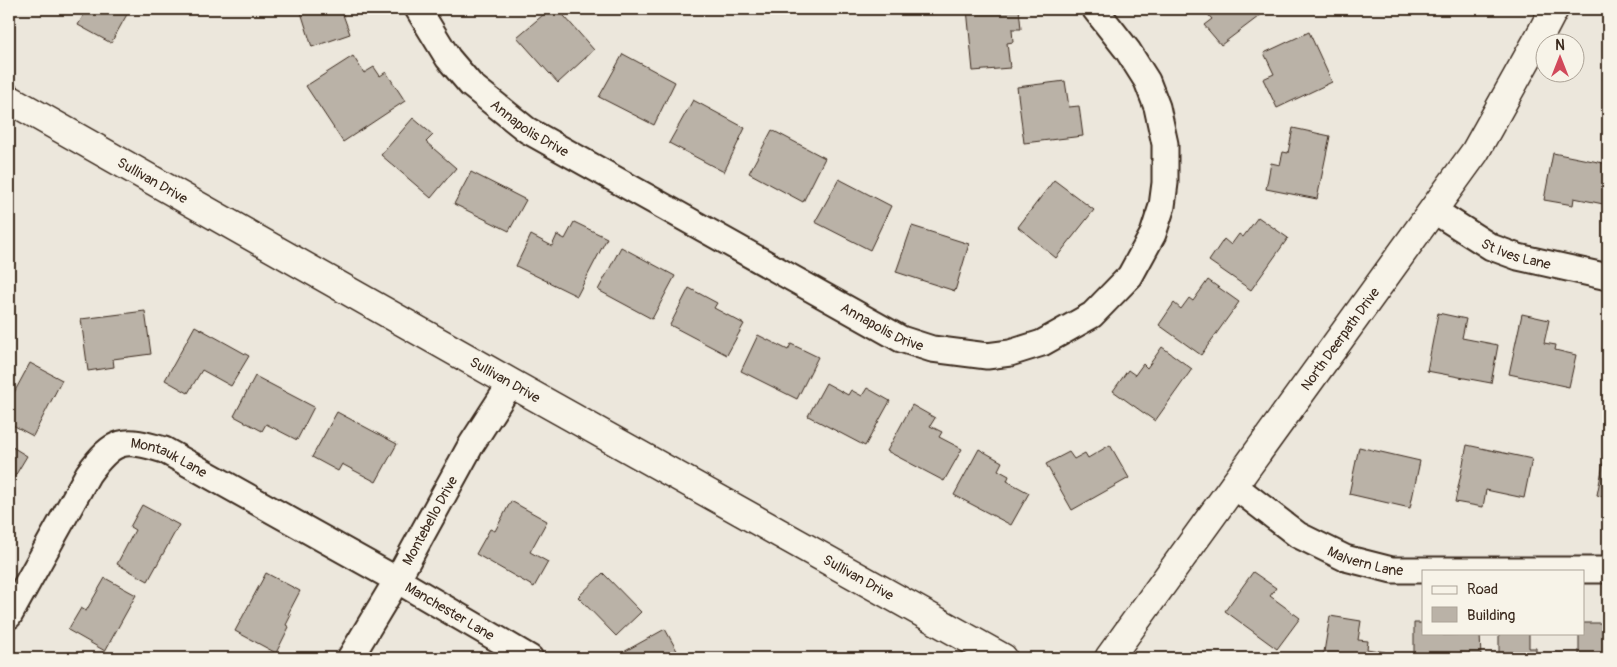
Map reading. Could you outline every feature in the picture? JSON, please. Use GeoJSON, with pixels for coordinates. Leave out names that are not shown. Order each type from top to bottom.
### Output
{"type":"FeatureCollection","features":[{"type":"Feature","properties":{"kind":"street","name":"Annapolis Drive"},"geometry":{"type":"LineString","coordinates":[[418,9],[448,58],[471,85],[527,130],[901,339],[932,349],[987,356],[1010,353],[1042,343],[1092,314],[1130,276],[1153,234],[1162,206],[1165,183],[1165,144],[1157,107],[1148,81],[1128,51],[1095,9]]}},
{"type":"Feature","properties":{"kind":"street","name":"North Deerpath Drive"},"geometry":{"type":"LineString","coordinates":[[1109,658],[1475,152],[1554,9]]}},
{"type":"Feature","properties":{"kind":"street","name":"Sullivan Drive"},"geometry":{"type":"LineString","coordinates":[[9,99],[1003,658]]}},
{"type":"Feature","properties":{"kind":"street","name":"St Ives Lane"},"geometry":{"type":"LineString","coordinates":[[1433,210],[1491,246],[1518,257],[1608,278]]}},
{"type":"Feature","properties":{"kind":"street","name":"Montebello Drive"},"geometry":{"type":"LineString","coordinates":[[350,658],[397,580],[470,445],[511,383]]}},
{"type":"Feature","properties":{"kind":"street","name":"Montauk Lane"},"geometry":{"type":"LineString","coordinates":[[9,616],[88,474],[102,456],[124,442],[139,442],[164,450],[397,580]]}},
{"type":"Feature","properties":{"kind":"street","name":"Malvern Lane"},"geometry":{"type":"LineString","coordinates":[[1233,485],[1298,535],[1345,558],[1392,570],[1608,570]]}},
{"type":"Feature","properties":{"kind":"street","name":"Manchester Lane"},"geometry":{"type":"LineString","coordinates":[[397,580],[530,658]]}},
{"type":"Feature","properties":{"kind":"building"},"geometry":{"type":"Polygon","coordinates":[[[87,9],[130,9],[111,43],[78,25],[87,9]]]}},
{"type":"Feature","properties":{"kind":"building"},"geometry":{"type":"Polygon","coordinates":[[[300,9],[341,9],[350,34],[312,47],[300,9]]]}},
{"type":"Feature","properties":{"kind":"building"},"geometry":{"type":"Polygon","coordinates":[[[550,9],[558,9],[594,50],[558,83],[517,37],[550,9]]]}},
{"type":"Feature","properties":{"kind":"building"},"geometry":{"type":"Polygon","coordinates":[[[967,9],[1019,9],[1021,29],[1012,29],[1013,42],[1007,43],[1010,68],[973,71],[967,9]]]}},
{"type":"Feature","properties":{"kind":"building"},"geometry":{"type":"Polygon","coordinates":[[[1203,9],[1258,9],[1262,14],[1221,45],[1204,25],[1212,19],[1203,9]]]}},
{"type":"Feature","properties":{"kind":"building"},"geometry":{"type":"Polygon","coordinates":[[[1309,32],[1332,82],[1277,108],[1263,79],[1274,74],[1264,53],[1309,32]]]}},
{"type":"Feature","properties":{"kind":"building"},"geometry":{"type":"Polygon","coordinates":[[[623,54],[675,82],[654,125],[599,97],[623,54]]]}},
{"type":"Feature","properties":{"kind":"building"},"geometry":{"type":"Polygon","coordinates":[[[1608,54],[1608,81],[1603,80],[1608,54]]]}},
{"type":"Feature","properties":{"kind":"building"},"geometry":{"type":"Polygon","coordinates":[[[353,56],[364,73],[374,67],[380,76],[386,72],[405,101],[343,142],[306,86],[353,56]]]}},
{"type":"Feature","properties":{"kind":"building"},"geometry":{"type":"Polygon","coordinates":[[[1065,81],[1069,107],[1079,106],[1083,136],[1024,143],[1017,87],[1065,81]]]}},
{"type":"Feature","properties":{"kind":"building"},"geometry":{"type":"Polygon","coordinates":[[[693,100],[745,128],[724,172],[669,143],[693,100]]]}},
{"type":"Feature","properties":{"kind":"building"},"geometry":{"type":"Polygon","coordinates":[[[413,118],[433,135],[426,142],[456,168],[431,198],[381,155],[413,118]]]}},
{"type":"Feature","properties":{"kind":"building"},"geometry":{"type":"Polygon","coordinates":[[[1293,128],[1330,136],[1317,199],[1266,189],[1271,163],[1280,165],[1283,152],[1288,153],[1293,128]]]}},
{"type":"Feature","properties":{"kind":"building"},"geometry":{"type":"Polygon","coordinates":[[[772,130],[825,158],[803,202],[749,173],[772,130]]]}},
{"type":"Feature","properties":{"kind":"building"},"geometry":{"type":"Polygon","coordinates":[[[1553,153],[1608,164],[1608,205],[1574,198],[1573,205],[1544,200],[1553,153]]]}},
{"type":"Feature","properties":{"kind":"building"},"geometry":{"type":"Polygon","coordinates":[[[471,172],[526,200],[509,231],[454,204],[471,172]]]}},
{"type":"Feature","properties":{"kind":"building"},"geometry":{"type":"Polygon","coordinates":[[[839,179],[891,206],[870,250],[815,222],[839,179]]]}},
{"type":"Feature","properties":{"kind":"building"},"geometry":{"type":"Polygon","coordinates":[[[1054,180],[1094,210],[1056,258],[1018,227],[1054,180]]]}},
{"type":"Feature","properties":{"kind":"building"},"geometry":{"type":"Polygon","coordinates":[[[1258,217],[1288,238],[1251,290],[1209,261],[1224,239],[1231,245],[1239,234],[1243,237],[1258,217]]]}},
{"type":"Feature","properties":{"kind":"building"},"geometry":{"type":"Polygon","coordinates":[[[574,222],[607,238],[577,296],[516,266],[531,235],[552,246],[557,235],[565,239],[574,222]]]}},
{"type":"Feature","properties":{"kind":"building"},"geometry":{"type":"Polygon","coordinates":[[[912,226],[969,244],[955,291],[896,272],[912,226]]]}},
{"type":"Feature","properties":{"kind":"building"},"geometry":{"type":"Polygon","coordinates":[[[621,247],[675,276],[652,319],[598,290],[621,247]]]}},
{"type":"Feature","properties":{"kind":"building"},"geometry":{"type":"Polygon","coordinates":[[[1208,280],[1239,302],[1201,355],[1159,325],[1174,303],[1181,309],[1189,298],[1193,301],[1208,280]]]}},
{"type":"Feature","properties":{"kind":"building"},"geometry":{"type":"Polygon","coordinates":[[[689,288],[717,303],[714,308],[744,324],[727,355],[670,325],[689,288]]]}},
{"type":"Feature","properties":{"kind":"building"},"geometry":{"type":"Polygon","coordinates":[[[145,311],[151,354],[113,359],[114,367],[88,371],[81,319],[145,311]]]}},
{"type":"Feature","properties":{"kind":"building"},"geometry":{"type":"Polygon","coordinates":[[[1438,313],[1466,319],[1462,338],[1498,345],[1491,383],[1427,371],[1438,313]]]}},
{"type":"Feature","properties":{"kind":"building"},"geometry":{"type":"Polygon","coordinates":[[[1522,314],[1549,320],[1544,343],[1556,345],[1555,350],[1576,355],[1569,387],[1509,374],[1522,314]]]}},
{"type":"Feature","properties":{"kind":"building"},"geometry":{"type":"Polygon","coordinates":[[[195,326],[249,356],[231,386],[202,370],[188,393],[165,380],[195,326]]]}},
{"type":"Feature","properties":{"kind":"building"},"geometry":{"type":"Polygon","coordinates":[[[758,335],[788,350],[791,344],[818,357],[797,399],[741,371],[758,335]]]}},
{"type":"Feature","properties":{"kind":"building"},"geometry":{"type":"Polygon","coordinates":[[[1162,347],[1192,369],[1155,421],[1113,391],[1128,370],[1135,375],[1143,364],[1147,368],[1162,347]]]}},
{"type":"Feature","properties":{"kind":"building"},"geometry":{"type":"Polygon","coordinates":[[[30,363],[62,380],[33,436],[9,423],[9,402],[30,363]]]}},
{"type":"Feature","properties":{"kind":"building"},"geometry":{"type":"Polygon","coordinates":[[[255,376],[314,407],[297,440],[266,424],[262,431],[234,416],[255,376]]]}},
{"type":"Feature","properties":{"kind":"building"},"geometry":{"type":"Polygon","coordinates":[[[826,383],[848,395],[851,390],[862,396],[867,388],[890,401],[865,446],[808,416],[826,383]]]}},
{"type":"Feature","properties":{"kind":"building"},"geometry":{"type":"Polygon","coordinates":[[[912,405],[935,418],[930,426],[942,432],[939,437],[962,449],[944,481],[887,451],[912,405]]]}},
{"type":"Feature","properties":{"kind":"building"},"geometry":{"type":"Polygon","coordinates":[[[337,412],[397,444],[376,482],[342,464],[338,471],[312,457],[337,412]]]}},
{"type":"Feature","properties":{"kind":"building"},"geometry":{"type":"Polygon","coordinates":[[[1608,439],[1608,498],[1597,495],[1608,439]]]}},
{"type":"Feature","properties":{"kind":"building"},"geometry":{"type":"Polygon","coordinates":[[[9,445],[27,456],[12,481],[9,480],[9,445]]]}},
{"type":"Feature","properties":{"kind":"building"},"geometry":{"type":"Polygon","coordinates":[[[1110,445],[1129,478],[1072,510],[1046,464],[1069,452],[1074,459],[1085,453],[1088,458],[1110,445]]]}},
{"type":"Feature","properties":{"kind":"building"},"geometry":{"type":"Polygon","coordinates":[[[1467,445],[1532,459],[1524,498],[1486,490],[1483,507],[1455,502],[1467,445]]]}},
{"type":"Feature","properties":{"kind":"building"},"geometry":{"type":"Polygon","coordinates":[[[1359,447],[1420,461],[1410,508],[1349,494],[1359,447]]]}},
{"type":"Feature","properties":{"kind":"building"},"geometry":{"type":"Polygon","coordinates":[[[979,449],[1002,462],[998,470],[1009,476],[1007,481],[1029,493],[1011,525],[954,495],[979,449]]]}},
{"type":"Feature","properties":{"kind":"building"},"geometry":{"type":"Polygon","coordinates":[[[511,501],[547,521],[530,552],[548,562],[534,587],[476,554],[490,529],[495,531],[511,501]]]}},
{"type":"Feature","properties":{"kind":"building"},"geometry":{"type":"Polygon","coordinates":[[[142,505],[179,525],[148,581],[117,564],[135,530],[130,527],[142,505]]]}},
{"type":"Feature","properties":{"kind":"building"},"geometry":{"type":"Polygon","coordinates":[[[1253,572],[1276,588],[1270,596],[1300,618],[1277,649],[1225,611],[1253,572]]]}},
{"type":"Feature","properties":{"kind":"building"},"geometry":{"type":"Polygon","coordinates":[[[266,573],[300,591],[288,614],[291,615],[286,625],[289,627],[276,653],[235,631],[266,573]]]}},
{"type":"Feature","properties":{"kind":"building"},"geometry":{"type":"Polygon","coordinates":[[[603,573],[641,612],[616,636],[578,597],[603,573]]]}},
{"type":"Feature","properties":{"kind":"building"},"geometry":{"type":"Polygon","coordinates":[[[105,578],[136,595],[105,651],[68,630],[81,608],[86,611],[105,578]]]}},
{"type":"Feature","properties":{"kind":"building"},"geometry":{"type":"Polygon","coordinates":[[[1330,616],[1361,621],[1358,640],[1368,641],[1367,649],[1385,652],[1384,658],[1323,658],[1330,616]]]}},
{"type":"Feature","properties":{"kind":"building"},"geometry":{"type":"Polygon","coordinates":[[[1414,623],[1422,623],[1422,634],[1480,634],[1481,658],[1414,658],[1414,623]]]}},
{"type":"Feature","properties":{"kind":"building"},"geometry":{"type":"Polygon","coordinates":[[[1584,623],[1608,623],[1608,658],[1579,658],[1579,634],[1584,634],[1584,623]]]}},
{"type":"Feature","properties":{"kind":"building"},"geometry":{"type":"Polygon","coordinates":[[[665,629],[681,658],[622,658],[620,654],[665,629]]]}},
{"type":"Feature","properties":{"kind":"building"},"geometry":{"type":"Polygon","coordinates":[[[1499,634],[1529,634],[1529,648],[1536,648],[1536,653],[1562,653],[1562,658],[1499,658],[1499,634]]]}}]}
